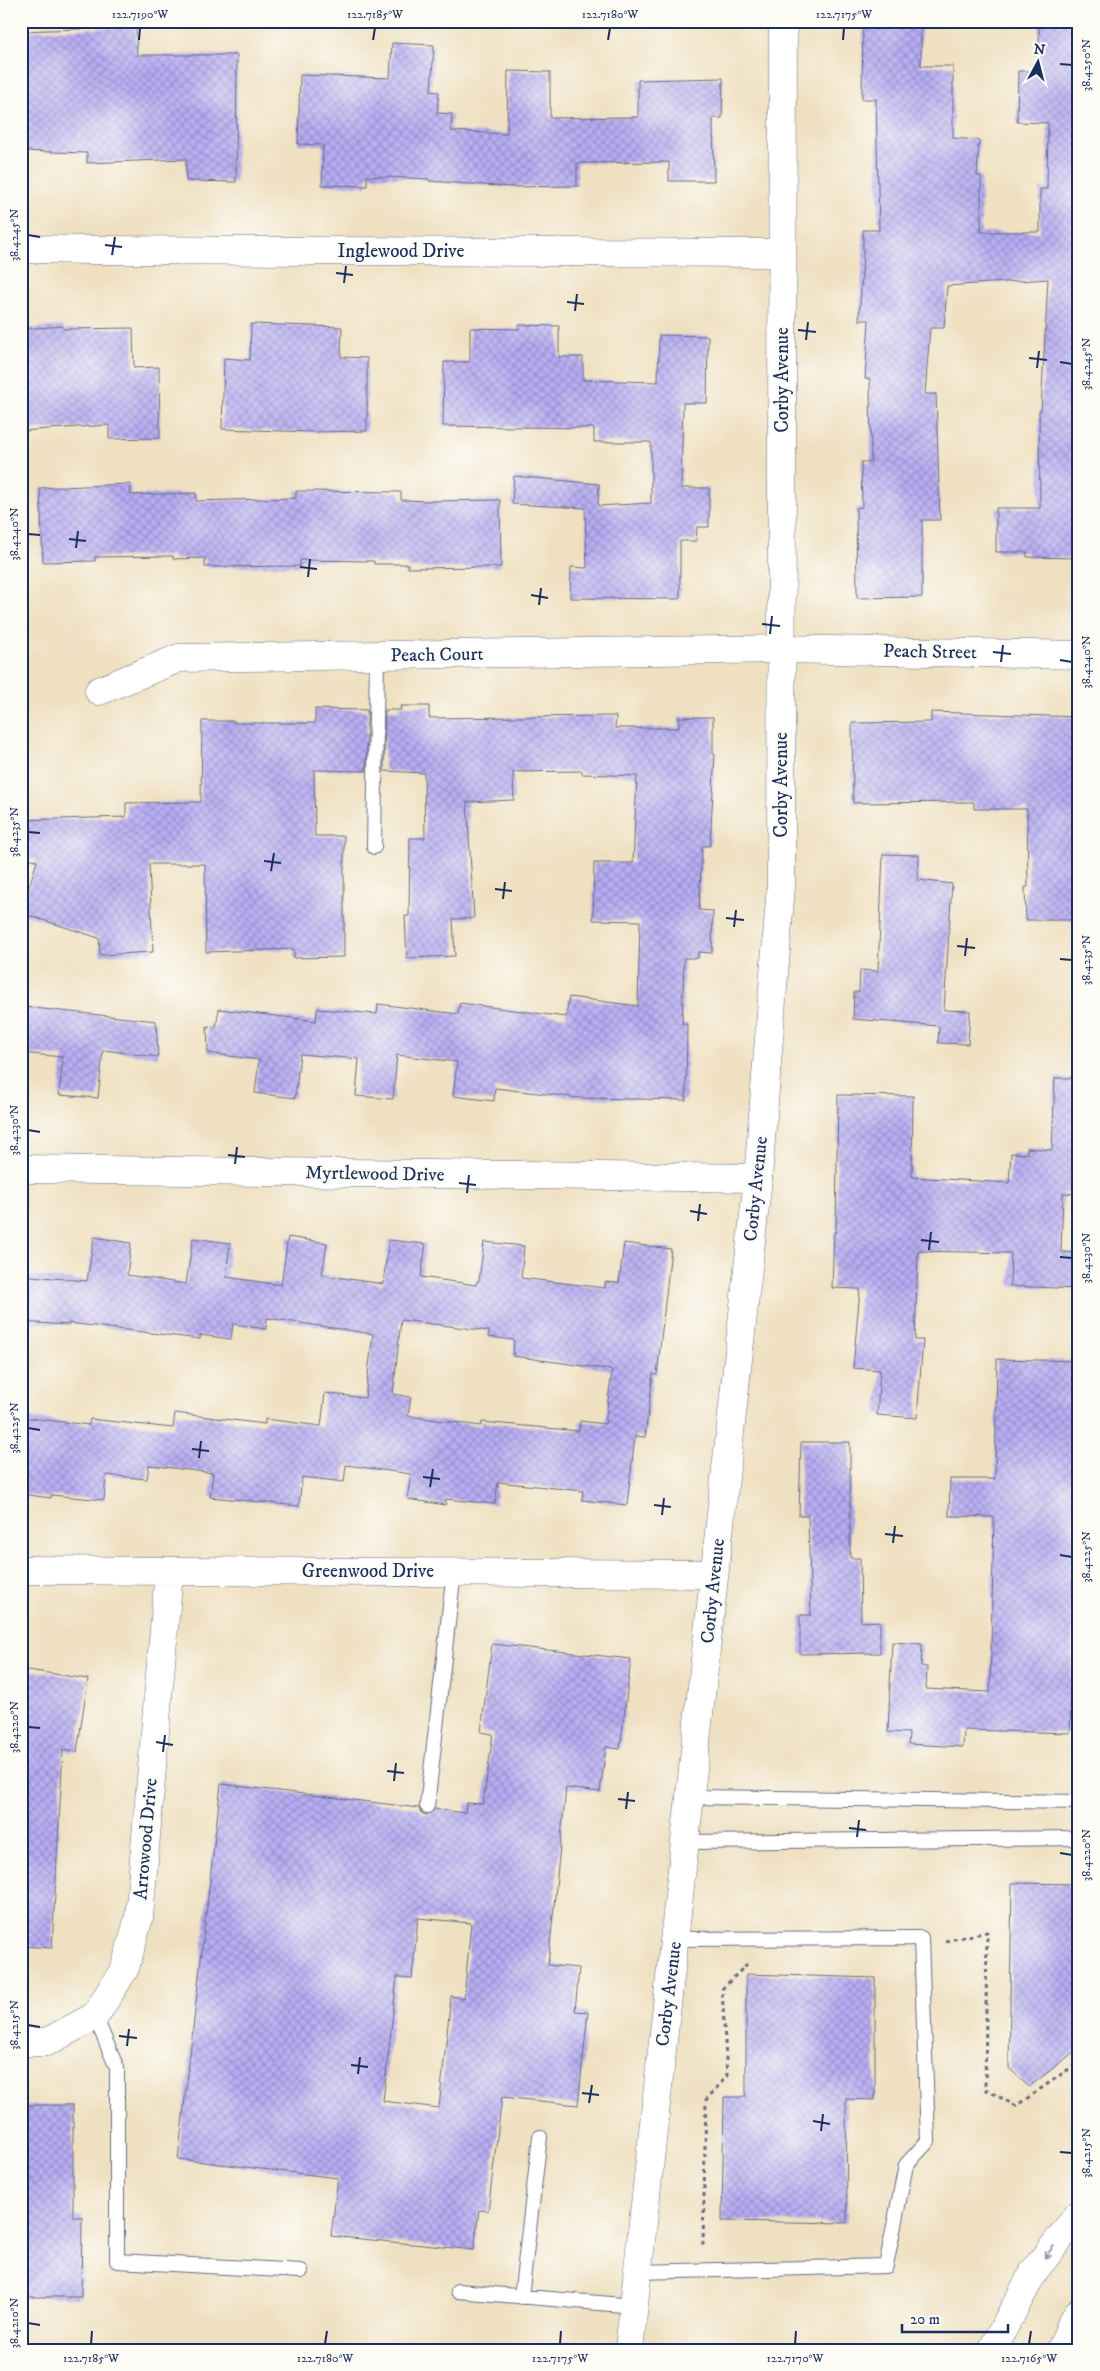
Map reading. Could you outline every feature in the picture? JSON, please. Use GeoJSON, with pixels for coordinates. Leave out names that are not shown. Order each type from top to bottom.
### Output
{"type":"FeatureCollection","features":[{"type":"Feature","properties":{"kind":"street","name":"Corby Avenue"},"geometry":{"type":"LineString","coordinates":[[628,2350],[691,1798],[758,1178],[781,886],[783,21]]}},
{"type":"Feature","properties":{"kind":"street","name":"Inglewood Drive"},"geometry":{"type":"LineString","coordinates":[[21,245],[32,249],[100,250],[782,253]]}},
{"type":"Feature","properties":{"kind":"street","name":"Peach Street"},"geometry":{"type":"LineString","coordinates":[[782,650],[1079,655]]}},
{"type":"Feature","properties":{"kind":"street","name":"Peach Court"},"geometry":{"type":"LineString","coordinates":[[99,691],[179,658],[782,650]]}},
{"type":"Feature","properties":{"kind":"street","name":"Myrtlewood Drive"},"geometry":{"type":"LineString","coordinates":[[21,1169],[758,1178]]}},
{"type":"Feature","properties":{"kind":"street","name":"Greenwood Drive"},"geometry":{"type":"LineString","coordinates":[[21,1570],[714,1574]]}},
{"type":"Feature","properties":{"kind":"street","name":"Arrowood Drive"},"geometry":{"type":"LineString","coordinates":[[21,2042],[47,2042],[95,2016],[125,1968],[139,1917],[170,1571]]}},
{"type":"Feature","properties":{"kind":"street"},"geometry":{"type":"LineString","coordinates":[[992,2350],[1034,2272],[1079,2214]]}},
{"type":"Feature","properties":{"kind":"street"},"geometry":{"type":"LineString","coordinates":[[1061,2350],[1072,2322],[1079,2312]]}},
{"type":"Feature","properties":{"kind":"lane"},"geometry":{"type":"LineString","coordinates":[[374,847],[377,656]]}},
{"type":"Feature","properties":{"kind":"lane"},"geometry":{"type":"LineString","coordinates":[[427,1806],[454,1572]]}},
{"type":"Feature","properties":{"kind":"lane"},"geometry":{"type":"LineString","coordinates":[[691,1798],[1079,1802]]}},
{"type":"Feature","properties":{"kind":"lane"},"geometry":{"type":"LineString","coordinates":[[686,1842],[1079,1838]]}},
{"type":"Feature","properties":{"kind":"lane"},"geometry":{"type":"LineString","coordinates":[[637,2272],[886,2266],[906,2165],[928,2141],[921,1938],[675,1939]]}},
{"type":"Feature","properties":{"kind":"lane"},"geometry":{"type":"LineString","coordinates":[[95,2016],[117,2068],[117,2261],[301,2271]]}},
{"type":"Feature","properties":{"kind":"lane"},"geometry":{"type":"LineString","coordinates":[[521,2297],[540,2137]]}},
{"type":"Feature","properties":{"kind":"lane"},"geometry":{"type":"LineString","coordinates":[[458,2292],[634,2306]]}},
{"type":"Feature","properties":{"kind":"path"},"geometry":{"type":"LineString","coordinates":[[921,1947],[987,1932],[985,2090],[1016,2106],[1079,2062]]}},
{"type":"Feature","properties":{"kind":"path"},"geometry":{"type":"LineString","coordinates":[[702,2271],[706,2100],[726,2076],[722,1989],[748,1962]]}},
{"type":"Feature","properties":{"kind":"building"},"geometry":{"type":"Polygon","coordinates":[[[863,21],[921,21],[921,66],[953,66],[953,138],[979,140],[977,176],[981,176],[981,232],[1040,232],[1040,189],[1047,189],[1048,123],[1017,122],[1018,71],[1039,71],[1039,21],[1079,21],[1079,558],[1027,557],[1027,552],[996,552],[996,508],[1040,508],[1039,411],[1041,411],[1048,279],[947,286],[944,328],[930,328],[925,394],[936,394],[940,520],[922,520],[922,597],[857,598],[856,508],[862,507],[861,462],[871,462],[870,379],[865,379],[869,320],[859,320],[863,230],[879,230],[876,99],[862,99],[863,21]]]}},
{"type":"Feature","properties":{"kind":"building"},"geometry":{"type":"Polygon","coordinates":[[[136,27],[137,55],[237,55],[236,182],[186,181],[186,159],[87,163],[87,153],[21,151],[21,31],[136,27]]]}},
{"type":"Feature","properties":{"kind":"building"},"geometry":{"type":"Polygon","coordinates":[[[392,43],[434,45],[431,91],[439,92],[437,113],[452,114],[451,131],[507,134],[508,71],[550,72],[550,118],[638,117],[638,80],[723,78],[722,118],[713,118],[714,181],[669,181],[669,162],[577,163],[577,186],[511,187],[429,181],[429,179],[367,176],[367,186],[322,185],[323,145],[298,144],[300,75],[390,78],[392,43]]]}},
{"type":"Feature","properties":{"kind":"building"},"geometry":{"type":"Polygon","coordinates":[[[251,324],[342,327],[341,357],[367,358],[367,431],[313,432],[222,429],[224,358],[250,360],[251,324]]]}},
{"type":"Feature","properties":{"kind":"building"},"geometry":{"type":"Polygon","coordinates":[[[519,325],[559,326],[559,357],[583,357],[583,380],[658,382],[659,335],[708,336],[707,403],[683,403],[681,488],[709,488],[709,527],[697,527],[696,541],[680,541],[680,599],[570,598],[571,567],[587,568],[585,508],[512,504],[514,476],[599,484],[598,506],[651,503],[651,442],[594,442],[594,428],[443,426],[444,362],[470,362],[470,328],[519,329],[519,325]]]}},
{"type":"Feature","properties":{"kind":"building"},"geometry":{"type":"Polygon","coordinates":[[[63,326],[63,329],[133,328],[134,368],[159,367],[160,438],[109,439],[109,425],[21,431],[21,329],[63,326]]]}},
{"type":"Feature","properties":{"kind":"building"},"geometry":{"type":"Polygon","coordinates":[[[130,484],[131,495],[196,493],[196,501],[296,498],[296,491],[401,492],[401,500],[500,500],[501,567],[408,568],[408,564],[374,564],[374,561],[300,560],[300,566],[205,567],[205,558],[173,559],[173,556],[95,557],[95,561],[43,562],[40,488],[130,484]]]}},
{"type":"Feature","properties":{"kind":"building"},"geometry":{"type":"Polygon","coordinates":[[[400,706],[429,706],[429,718],[616,716],[615,728],[679,728],[679,717],[713,717],[713,754],[715,754],[710,846],[702,846],[699,910],[713,911],[712,953],[698,952],[698,958],[684,958],[682,1024],[687,1024],[686,1100],[580,1098],[495,1088],[494,1101],[453,1096],[457,1062],[397,1055],[393,1099],[356,1096],[359,1059],[300,1054],[295,1098],[255,1093],[259,1060],[208,1053],[207,1026],[216,1027],[219,1009],[316,1021],[317,1009],[377,1014],[378,1004],[458,1014],[460,1003],[566,1017],[569,997],[638,1006],[640,921],[593,920],[594,863],[633,863],[637,776],[582,774],[582,771],[513,772],[514,800],[467,802],[474,918],[453,919],[455,956],[407,958],[405,916],[409,916],[410,838],[425,838],[424,773],[384,771],[385,710],[401,710],[400,706]]]}},
{"type":"Feature","properties":{"kind":"building"},"geometry":{"type":"Polygon","coordinates":[[[315,709],[367,710],[366,771],[314,770],[315,836],[344,836],[344,957],[294,958],[294,949],[206,952],[205,864],[149,864],[153,952],[100,955],[99,938],[21,913],[37,861],[21,855],[21,820],[126,817],[126,803],[201,802],[202,721],[315,723],[315,709]]]}},
{"type":"Feature","properties":{"kind":"building"},"geometry":{"type":"Polygon","coordinates":[[[931,712],[1079,717],[1079,920],[1026,920],[1025,887],[1028,887],[1027,809],[974,809],[974,802],[853,803],[852,723],[931,722],[931,712]]]}},
{"type":"Feature","properties":{"kind":"building"},"geometry":{"type":"Polygon","coordinates":[[[883,854],[919,855],[918,880],[952,884],[944,1010],[970,1011],[968,1044],[938,1043],[939,1026],[853,1019],[854,992],[859,992],[860,970],[878,971],[883,854]]]}},
{"type":"Feature","properties":{"kind":"building"},"geometry":{"type":"Polygon","coordinates":[[[24,1007],[156,1021],[158,1057],[103,1050],[98,1098],[59,1095],[63,1057],[21,1053],[24,1007]]]}},
{"type":"Feature","properties":{"kind":"building"},"geometry":{"type":"Polygon","coordinates":[[[1055,1078],[1079,1078],[1079,1194],[1063,1193],[1061,1252],[1079,1253],[1079,1289],[1010,1286],[1011,1253],[918,1251],[915,1340],[923,1340],[917,1418],[877,1415],[880,1370],[853,1368],[860,1289],[832,1288],[834,1232],[836,1232],[838,1095],[913,1096],[912,1177],[1009,1183],[1011,1153],[1027,1154],[1027,1148],[1052,1150],[1055,1078]]]}},
{"type":"Feature","properties":{"kind":"building"},"geometry":{"type":"Polygon","coordinates":[[[94,1237],[131,1243],[127,1275],[186,1284],[193,1238],[230,1243],[226,1277],[281,1285],[288,1237],[327,1243],[322,1275],[383,1284],[389,1240],[426,1244],[421,1277],[476,1285],[477,1281],[479,1281],[484,1242],[524,1246],[521,1278],[605,1288],[605,1282],[619,1283],[624,1243],[671,1249],[657,1375],[653,1374],[645,1437],[635,1436],[627,1505],[582,1500],[583,1491],[498,1482],[495,1504],[446,1499],[445,1505],[407,1499],[411,1474],[346,1465],[344,1482],[302,1477],[299,1506],[210,1497],[213,1473],[149,1465],[147,1479],[106,1475],[104,1500],[51,1495],[51,1498],[21,1494],[21,1417],[89,1425],[90,1419],[173,1428],[175,1413],[265,1424],[265,1419],[321,1426],[325,1393],[365,1398],[373,1334],[267,1318],[266,1329],[233,1324],[231,1339],[200,1335],[200,1339],[69,1323],[69,1325],[21,1322],[21,1275],[87,1281],[94,1237]],[[401,1320],[393,1394],[411,1397],[408,1416],[481,1426],[482,1422],[579,1431],[580,1421],[605,1424],[612,1370],[513,1356],[514,1340],[488,1337],[489,1331],[401,1320]]]}},
{"type":"Feature","properties":{"kind":"building"},"geometry":{"type":"Polygon","coordinates":[[[997,1359],[1078,1361],[1070,1733],[964,1730],[963,1747],[908,1744],[909,1733],[888,1732],[892,1642],[922,1644],[921,1666],[927,1667],[926,1689],[990,1692],[994,1517],[949,1516],[950,1479],[995,1479],[997,1359]]]}},
{"type":"Feature","properties":{"kind":"building"},"geometry":{"type":"Polygon","coordinates":[[[801,1442],[850,1442],[850,1558],[860,1558],[861,1622],[880,1621],[880,1653],[800,1654],[800,1615],[811,1615],[808,1516],[799,1516],[801,1442]]]}},
{"type":"Feature","properties":{"kind":"building"},"geometry":{"type":"Polygon","coordinates":[[[492,1644],[631,1659],[620,1749],[606,1747],[600,1792],[566,1788],[548,1965],[579,1968],[575,2011],[588,2012],[578,2105],[502,2097],[488,2211],[479,2210],[474,2250],[331,2236],[338,2178],[178,2159],[221,1784],[419,1808],[421,1813],[426,1815],[435,1809],[465,1813],[466,1803],[483,1804],[493,1734],[481,1732],[492,1644]],[[418,1918],[412,1978],[397,1977],[383,2101],[439,2108],[451,1996],[464,1998],[471,1923],[418,1918]]]}},
{"type":"Feature","properties":{"kind":"building"},"geometry":{"type":"Polygon","coordinates":[[[21,1669],[88,1679],[77,1752],[63,1750],[52,1948],[21,1946],[21,1669]]]}},
{"type":"Feature","properties":{"kind":"building"},"geometry":{"type":"Polygon","coordinates":[[[1012,1883],[1079,1884],[1079,2048],[1029,2087],[1009,2068],[1012,1883]]]}},
{"type":"Feature","properties":{"kind":"building"},"geometry":{"type":"Polygon","coordinates":[[[746,1974],[875,1978],[875,2100],[846,2099],[847,2223],[722,2221],[724,2097],[746,2097],[746,1974]]]}},
{"type":"Feature","properties":{"kind":"building"},"geometry":{"type":"Polygon","coordinates":[[[21,2105],[73,2105],[73,2217],[82,2217],[81,2297],[21,2297],[21,2105]]]}}]}
